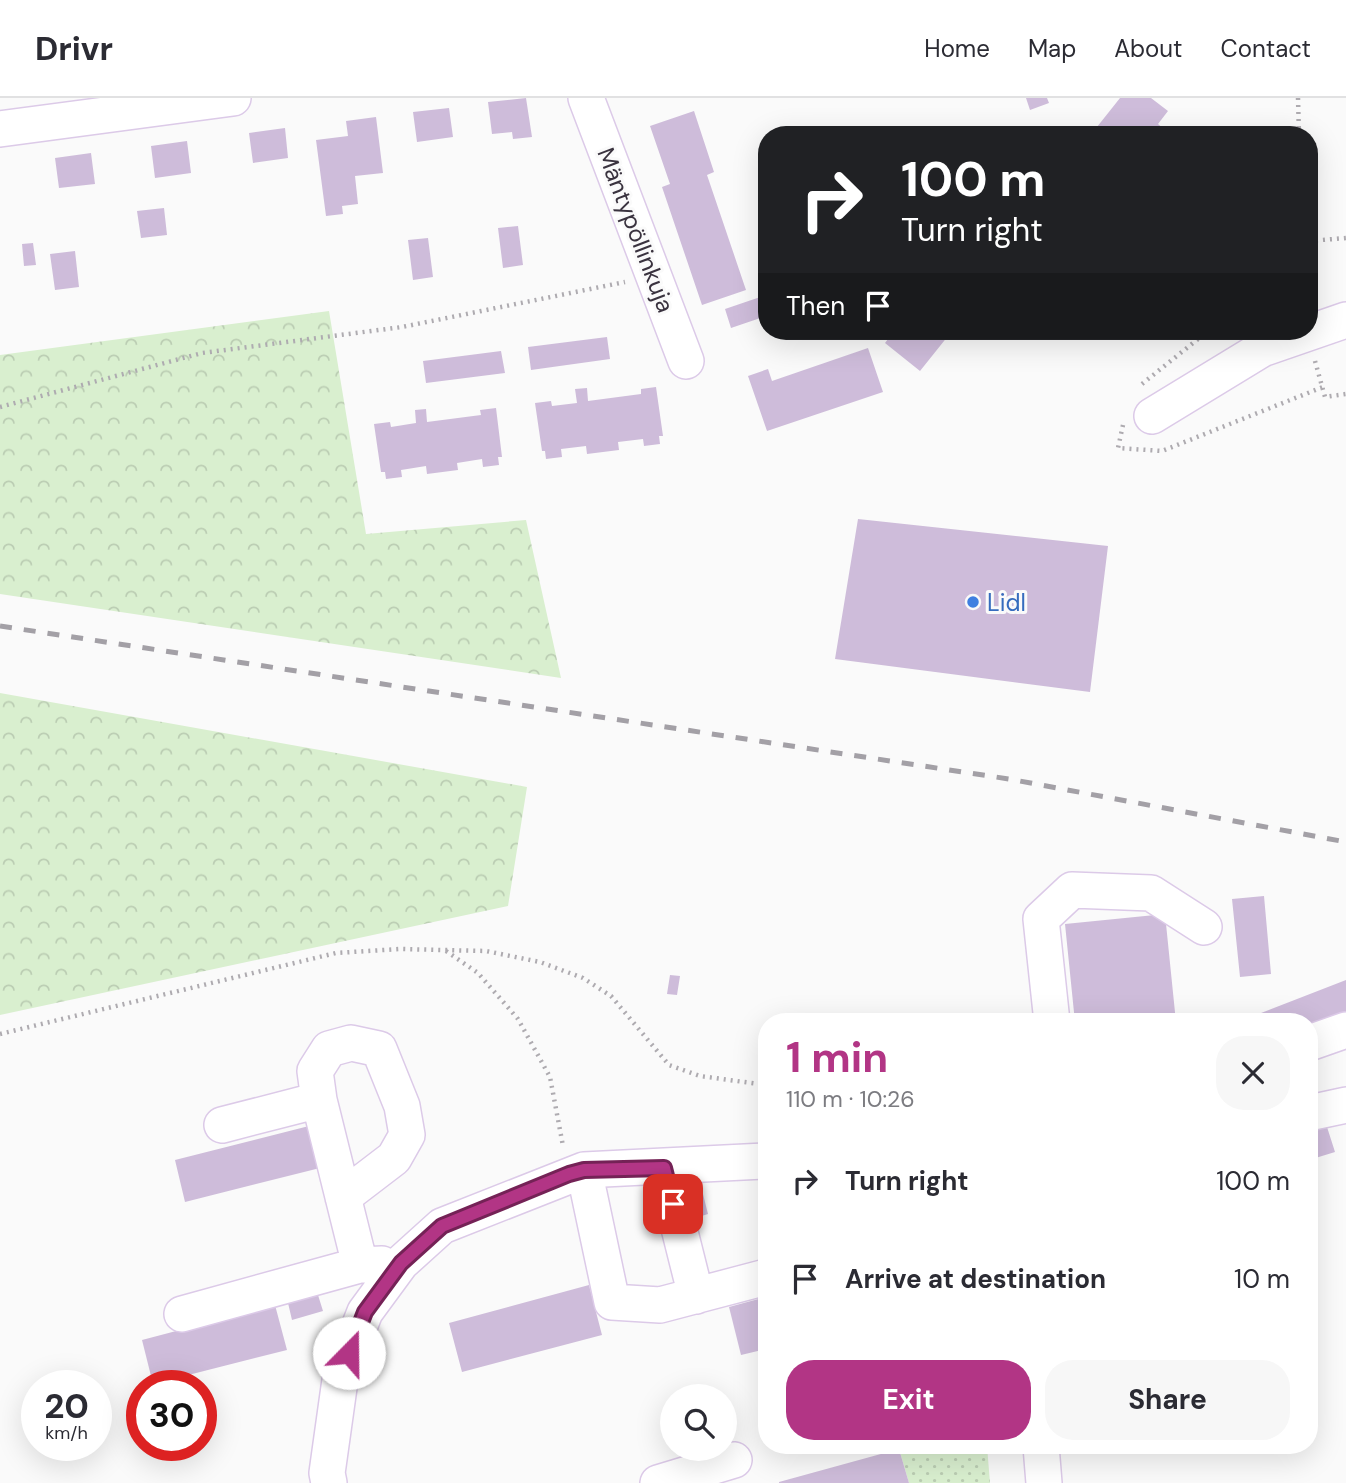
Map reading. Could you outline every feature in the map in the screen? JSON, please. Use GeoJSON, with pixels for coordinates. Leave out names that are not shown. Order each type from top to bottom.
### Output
{"type":"FeatureCollection","features":[{"type":"Feature","properties":{"kind":"street"},"geometry":{"type":"LineString","coordinates":[[0,130],[233,98]]}},
{"type":"Feature","properties":{"kind":"street","name":"Mäntypöllinkuja"},"geometry":{"type":"LineString","coordinates":[[586,98],[686,361]]}},
{"type":"Feature","properties":{"kind":"street"},"geometry":{"type":"LineString","coordinates":[[1318,330],[1346,320]]}},
{"type":"Feature","properties":{"kind":"street"},"geometry":{"type":"LineString","coordinates":[[1152,416],[1262,349],[1288,340]]}},
{"type":"Feature","properties":{"kind":"street"},"geometry":{"type":"LineString","coordinates":[[1051,1013],[1041,919],[1072,890],[1152,893],[1204,927]]}},
{"type":"Feature","properties":{"kind":"street"},"geometry":{"type":"LineString","coordinates":[[1318,1040],[1346,1030]]}},
{"type":"Feature","properties":{"kind":"street"},"geometry":{"type":"LineString","coordinates":[[343,1197],[394,1158],[407,1135],[402,1106],[379,1049],[351,1043],[329,1049],[316,1071],[319,1100],[343,1197],[360,1265]]}},
{"type":"Feature","properties":{"kind":"street"},"geometry":{"type":"LineString","coordinates":[[222,1125],[319,1100]]}},
{"type":"Feature","properties":{"kind":"street"},"geometry":{"type":"LineString","coordinates":[[1318,1111],[1346,1105]]}},
{"type":"Feature","properties":{"kind":"street"},"geometry":{"type":"LineString","coordinates":[[318,1480],[341,1373],[365,1312],[401,1263],[442,1226],[577,1172],[758,1162]]}},
{"type":"Feature","properties":{"kind":"street"},"geometry":{"type":"LineString","coordinates":[[664,1168],[696,1296]]}},
{"type":"Feature","properties":{"kind":"street"},"geometry":{"type":"LineString","coordinates":[[577,1172],[612,1302],[660,1306],[758,1279]]}},
{"type":"Feature","properties":{"kind":"street"},"geometry":{"type":"LineString","coordinates":[[182,1314],[360,1265],[401,1263]]}},
{"type":"Feature","properties":{"kind":"street"},"geometry":{"type":"LineString","coordinates":[[1042,1454],[1044,1483]]}},
{"type":"Feature","properties":{"kind":"street"},"geometry":{"type":"LineString","coordinates":[[658,1483],[731,1461]]}},
{"type":"Feature","properties":{"kind":"path"},"geometry":{"type":"LineString","coordinates":[[1298,98],[1299,126]]}},
{"type":"Feature","properties":{"kind":"path"},"geometry":{"type":"LineString","coordinates":[[1318,240],[1346,238]]}},
{"type":"Feature","properties":{"kind":"path"},"geometry":{"type":"LineString","coordinates":[[0,407],[202,353],[402,327],[653,276]]}},
{"type":"Feature","properties":{"kind":"path"},"geometry":{"type":"LineString","coordinates":[[1118,448],[1162,451],[1323,387]]}},
{"type":"Feature","properties":{"kind":"path"},"geometry":{"type":"LineString","coordinates":[[1325,397],[1346,394]]}},
{"type":"Feature","properties":{"kind":"path"},"geometry":{"type":"LineString","coordinates":[[445,950],[478,973],[518,1019],[550,1077],[577,1172]]}},
{"type":"Feature","properties":{"kind":"path"},"geometry":{"type":"LineString","coordinates":[[0,1034],[336,953],[486,951],[540,962],[583,978],[611,996],[669,1065],[700,1076],[758,1084]]}},
{"type":"Feature","properties":{"kind":"green space"},"geometry":{"type":"Polygon","coordinates":[[[329,311],[366,534],[526,520],[561,678],[0,594],[0,355],[329,311]]]}},
{"type":"Feature","properties":{"kind":"green space"},"geometry":{"type":"Polygon","coordinates":[[[0,693],[527,787],[508,906],[0,1015],[0,693]]]}},
{"type":"Feature","properties":{"kind":"green space"},"geometry":{"type":"Polygon","coordinates":[[[900,1454],[988,1454],[990,1483],[909,1483],[900,1454]]]}},
{"type":"Feature","properties":{"kind":"building"},"geometry":{"type":"Polygon","coordinates":[[[526,98],[532,137],[513,139],[512,132],[492,134],[488,102],[526,98]]]}},
{"type":"Feature","properties":{"kind":"building"},"geometry":{"type":"Polygon","coordinates":[[[1026,98],[1047,98],[1049,103],[1030,110],[1026,98]]]}},
{"type":"Feature","properties":{"kind":"building"},"geometry":{"type":"Polygon","coordinates":[[[1120,98],[1151,98],[1168,111],[1158,124],[1160,126],[1098,126],[1120,98]]]}},
{"type":"Feature","properties":{"kind":"building"},"geometry":{"type":"Polygon","coordinates":[[[449,108],[453,137],[417,142],[413,112],[449,108]]]}},
{"type":"Feature","properties":{"kind":"building"},"geometry":{"type":"Polygon","coordinates":[[[694,111],[714,172],[707,175],[746,290],[702,305],[662,187],[670,184],[650,126],[694,111]]]}},
{"type":"Feature","properties":{"kind":"building"},"geometry":{"type":"Polygon","coordinates":[[[376,117],[383,173],[355,176],[358,204],[342,206],[343,214],[326,216],[316,140],[348,136],[346,121],[376,117]]]}},
{"type":"Feature","properties":{"kind":"building"},"geometry":{"type":"Polygon","coordinates":[[[285,128],[288,158],[253,163],[249,133],[285,128]]]}},
{"type":"Feature","properties":{"kind":"building"},"geometry":{"type":"Polygon","coordinates":[[[187,141],[191,173],[155,178],[151,146],[187,141]]]}},
{"type":"Feature","properties":{"kind":"building"},"geometry":{"type":"Polygon","coordinates":[[[91,153],[95,184],[59,188],[55,158],[91,153]]]}},
{"type":"Feature","properties":{"kind":"building"},"geometry":{"type":"Polygon","coordinates":[[[164,208],[167,235],[141,238],[137,211],[164,208]]]}},
{"type":"Feature","properties":{"kind":"building"},"geometry":{"type":"Polygon","coordinates":[[[518,226],[523,265],[503,268],[498,228],[518,226]]]}},
{"type":"Feature","properties":{"kind":"building"},"geometry":{"type":"Polygon","coordinates":[[[428,238],[433,277],[413,280],[408,240],[428,238]]]}},
{"type":"Feature","properties":{"kind":"building"},"geometry":{"type":"Polygon","coordinates":[[[33,243],[36,265],[24,266],[22,244],[33,243]]]}},
{"type":"Feature","properties":{"kind":"building"},"geometry":{"type":"Polygon","coordinates":[[[75,251],[79,287],[55,290],[50,254],[75,251]]]}},
{"type":"Feature","properties":{"kind":"building"},"geometry":{"type":"Polygon","coordinates":[[[758,298],[758,319],[731,328],[725,309],[758,298]]]}},
{"type":"Feature","properties":{"kind":"building"},"geometry":{"type":"Polygon","coordinates":[[[607,337],[610,359],[531,370],[528,347],[607,337]]]}},
{"type":"Feature","properties":{"kind":"building"},"geometry":{"type":"Polygon","coordinates":[[[887,340],[945,340],[920,371],[885,343],[887,340]]]}},
{"type":"Feature","properties":{"kind":"building"},"geometry":{"type":"Polygon","coordinates":[[[868,348],[883,392],[767,431],[748,376],[768,369],[772,381],[868,348]]]}},
{"type":"Feature","properties":{"kind":"building"},"geometry":{"type":"Polygon","coordinates":[[[501,351],[505,373],[426,383],[423,361],[501,351]]]}},
{"type":"Feature","properties":{"kind":"building"},"geometry":{"type":"Polygon","coordinates":[[[656,387],[663,436],[659,436],[660,444],[644,446],[643,439],[618,442],[619,450],[587,454],[586,446],[561,449],[562,457],[546,459],[545,451],[542,451],[535,403],[551,401],[552,406],[577,403],[575,389],[587,388],[588,401],[641,394],[641,389],[656,387]]]}},
{"type":"Feature","properties":{"kind":"building"},"geometry":{"type":"Polygon","coordinates":[[[496,408],[502,457],[498,457],[499,465],[483,467],[482,459],[457,463],[458,470],[427,474],[426,466],[401,470],[402,477],[386,479],[385,472],[381,472],[374,424],[390,422],[391,427],[416,423],[415,410],[426,409],[427,422],[481,415],[480,410],[496,408]]]}},
{"type":"Feature","properties":{"kind":"building","name":"Lidl"},"geometry":{"type":"Polygon","coordinates":[[[858,519],[1108,546],[1090,692],[835,659],[858,519]]]}},
{"type":"Feature","properties":{"kind":"building"},"geometry":{"type":"Polygon","coordinates":[[[1264,896],[1271,974],[1240,977],[1232,899],[1264,896]]]}},
{"type":"Feature","properties":{"kind":"building"},"geometry":{"type":"Polygon","coordinates":[[[1165,914],[1175,1013],[1074,1013],[1065,924],[1165,914]]]}},
{"type":"Feature","properties":{"kind":"building"},"geometry":{"type":"Polygon","coordinates":[[[670,975],[680,976],[677,995],[667,994],[670,975]]]}},
{"type":"Feature","properties":{"kind":"building"},"geometry":{"type":"Polygon","coordinates":[[[1346,980],[1346,1011],[1318,1022],[1318,1013],[1261,1013],[1346,980]]]}},
{"type":"Feature","properties":{"kind":"building"},"geometry":{"type":"Polygon","coordinates":[[[309,1126],[320,1168],[185,1202],[175,1160],[309,1126]]]}},
{"type":"Feature","properties":{"kind":"building"},"geometry":{"type":"Polygon","coordinates":[[[1327,1127],[1335,1152],[1318,1157],[1318,1130],[1327,1127]]]}},
{"type":"Feature","properties":{"kind":"building"},"geometry":{"type":"Polygon","coordinates":[[[702,1190],[708,1214],[692,1219],[686,1195],[702,1190]]]}},
{"type":"Feature","properties":{"kind":"building"},"geometry":{"type":"Polygon","coordinates":[[[589,1285],[602,1335],[462,1372],[449,1323],[589,1285]]]}},
{"type":"Feature","properties":{"kind":"building"},"geometry":{"type":"Polygon","coordinates":[[[318,1295],[323,1311],[292,1320],[288,1303],[318,1295]]]}},
{"type":"Feature","properties":{"kind":"building"},"geometry":{"type":"Polygon","coordinates":[[[758,1299],[758,1351],[741,1355],[729,1307],[758,1299]]]}},
{"type":"Feature","properties":{"kind":"building"},"geometry":{"type":"Polygon","coordinates":[[[275,1305],[287,1350],[208,1370],[150,1370],[142,1340],[275,1305]]]}},
{"type":"Feature","properties":{"kind":"building"},"geometry":{"type":"Polygon","coordinates":[[[881,1454],[900,1454],[909,1483],[779,1483],[881,1454]]]}},
{"type":"Feature","properties":{"kind":"railway"},"geometry":{"type":"LineString","coordinates":[[0,626],[1009,779],[1346,842]]}},
{"type":"Feature","properties":{"kind":"place","name":"Lidl"},"geometry":{"type":"Point","coordinates":[973,602]}},
{"type":"Feature","properties":{"kind":"route"},"geometry":{"type":"LineString","coordinates":[[349,1353],[365,1312],[401,1263],[442,1226],[584,1170],[664,1168],[673,1204]]}}]}
